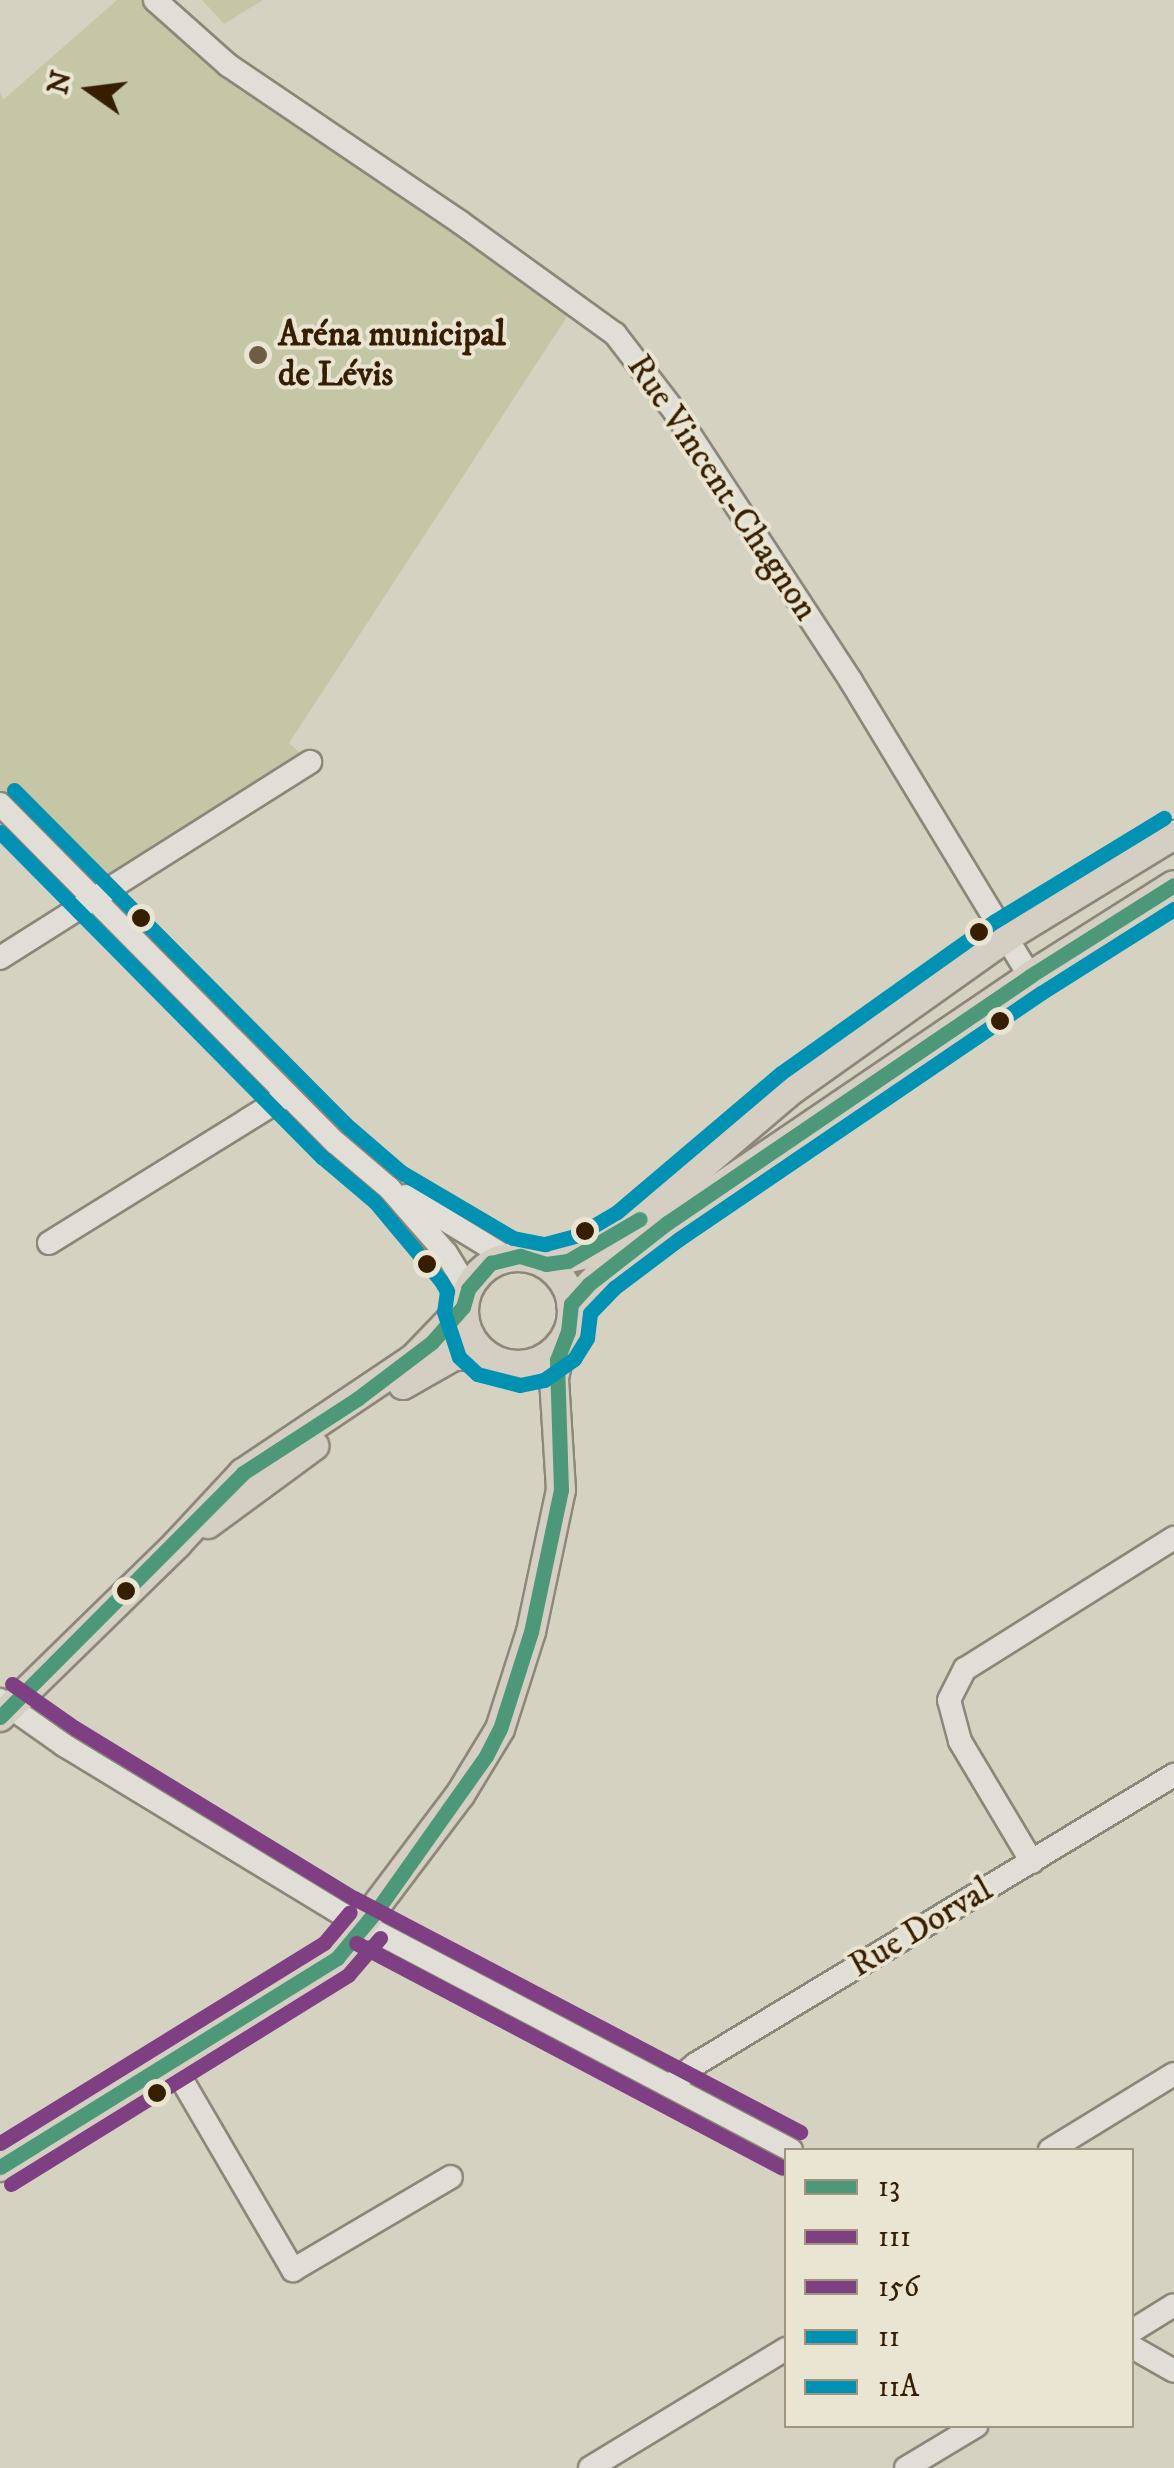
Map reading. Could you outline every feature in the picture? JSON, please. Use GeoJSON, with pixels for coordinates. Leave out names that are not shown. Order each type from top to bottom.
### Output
{"type":"FeatureCollection","features":[{"type":"Feature","properties":{"kind":"main road"},"geometry":{"type":"LineString","coordinates":[[3,1708],[178,1544],[243,1473],[414,1358],[465,1298],[477,1274],[506,1257],[546,1264],[586,1254],[629,1228],[793,1088],[1007,938],[1174,835]]}},
{"type":"Feature","properties":{"kind":"main road"},"geometry":{"type":"LineString","coordinates":[[0,2167],[336,1958],[365,1925],[460,1795],[500,1729],[531,1632],[560,1490],[554,1378],[571,1304],[601,1272],[667,1223],[1030,976],[1174,885]]}},
{"type":"Feature","properties":{"kind":"main road"},"geometry":{"type":"LineString","coordinates":[[546,1264],[558,1275],[571,1304]]}},
{"type":"Feature","properties":{"kind":"main road"},"geometry":{"type":"LineString","coordinates":[[465,1298],[465,1326],[486,1356]]}},
{"type":"Feature","properties":{"kind":"main road"},"geometry":{"type":"LineString","coordinates":[[178,1544],[386,1396],[454,1356],[486,1356],[521,1365],[536,1362],[561,1344]]}},
{"type":"Feature","properties":{"kind":"street","name":"Rue Vincent-Chagnon"},"geometry":{"type":"LineString","coordinates":[[155,0],[228,66],[460,222],[616,334],[675,412],[816,626],[1030,976]]}},
{"type":"Feature","properties":{"kind":"street"},"geometry":{"type":"LineString","coordinates":[[0,958],[310,762]]}},
{"type":"Feature","properties":{"kind":"street"},"geometry":{"type":"LineString","coordinates":[[0,804],[288,1095],[390,1188],[446,1253],[465,1298]]}},
{"type":"Feature","properties":{"kind":"street"},"geometry":{"type":"LineString","coordinates":[[49,1242],[288,1095]]}},
{"type":"Feature","properties":{"kind":"street"},"geometry":{"type":"LineString","coordinates":[[390,1188],[506,1257]]}},
{"type":"Feature","properties":{"kind":"street"},"geometry":{"type":"LineString","coordinates":[[1032,1862],[960,1741],[949,1700],[965,1669],[1174,1538]]}},
{"type":"Feature","properties":{"kind":"street"},"geometry":{"type":"LineString","coordinates":[[3,1708],[365,1925],[787,2148]]}},
{"type":"Feature","properties":{"kind":"street","name":"Rue Dorval"},"geometry":{"type":"LineString","coordinates":[[672,2085],[696,2064],[1174,1775]]}},
{"type":"Feature","properties":{"kind":"street"},"geometry":{"type":"LineString","coordinates":[[172,2063],[294,2270],[451,2177]]}},
{"type":"Feature","properties":{"kind":"street"},"geometry":{"type":"LineString","coordinates":[[1053,2148],[1174,2074]]}},
{"type":"Feature","properties":{"kind":"street"},"geometry":{"type":"LineString","coordinates":[[1134,2330],[1174,2305]]}},
{"type":"Feature","properties":{"kind":"street"},"geometry":{"type":"LineString","coordinates":[[1134,2348],[1174,2371]]}},
{"type":"Feature","properties":{"kind":"street"},"geometry":{"type":"LineString","coordinates":[[590,2468],[784,2350]]}},
{"type":"Feature","properties":{"kind":"street"},"geometry":{"type":"LineString","coordinates":[[906,2468],[973,2428]]}},
{"type":"Feature","properties":{"kind":"green space"},"geometry":{"type":"Polygon","coordinates":[[[117,0],[155,0],[576,303],[289,743],[310,762],[94,901],[0,804],[0,92],[3,100],[117,0]]]}},
{"type":"Feature","properties":{"kind":"green space"},"geometry":{"type":"Polygon","coordinates":[[[202,0],[263,0],[224,24],[202,0]]]}},
{"type":"Feature","properties":{"kind":"transit line","name":"11A"},"geometry":{"type":"LineString","coordinates":[[14,790],[350,1128],[401,1172],[513,1238],[545,1244],[578,1235],[617,1212],[781,1073],[995,921],[1164,818]]}},
{"type":"Feature","properties":{"kind":"transit line","name":"11"},"geometry":{"type":"LineString","coordinates":[[0,832],[322,1157],[375,1202],[447,1291],[444,1312],[459,1357],[477,1374],[520,1385],[544,1380],[574,1359],[587,1338],[590,1313],[614,1288],[679,1239],[1041,993],[1174,909]]}},
{"type":"Feature","properties":{"kind":"transit line","name":"13"},"geometry":{"type":"LineString","coordinates":[[0,2167],[337,1958],[377,1910],[486,1756],[500,1729],[531,1632],[561,1490],[557,1360],[568,1332],[571,1304],[589,1284],[667,1223],[1030,976],[1174,885]]}},
{"type":"Feature","properties":{"kind":"transit line","name":"13"},"geometry":{"type":"LineString","coordinates":[[0,1717],[243,1473],[357,1399],[432,1342],[463,1307],[468,1289],[491,1263],[520,1256],[546,1264],[568,1261],[640,1219]]}},
{"type":"Feature","properties":{"kind":"transit line","name":"156"},"geometry":{"type":"LineString","coordinates":[[12,1684],[75,1728],[354,1898],[800,2132]]}},
{"type":"Feature","properties":{"kind":"transit line","name":"156"},"geometry":{"type":"LineString","coordinates":[[0,2143],[324,1943],[350,1912]]}},
{"type":"Feature","properties":{"kind":"transit line","name":"111"},"geometry":{"type":"LineString","coordinates":[[11,2184],[348,1975],[380,1938]]}},
{"type":"Feature","properties":{"kind":"transit line","name":"111"},"geometry":{"type":"LineString","coordinates":[[356,1943],[782,2168]]}},
{"type":"Feature","properties":{"kind":"place","name":"Aréna municipal de Lévis"},"geometry":{"type":"Point","coordinates":[258,355]}}]}
